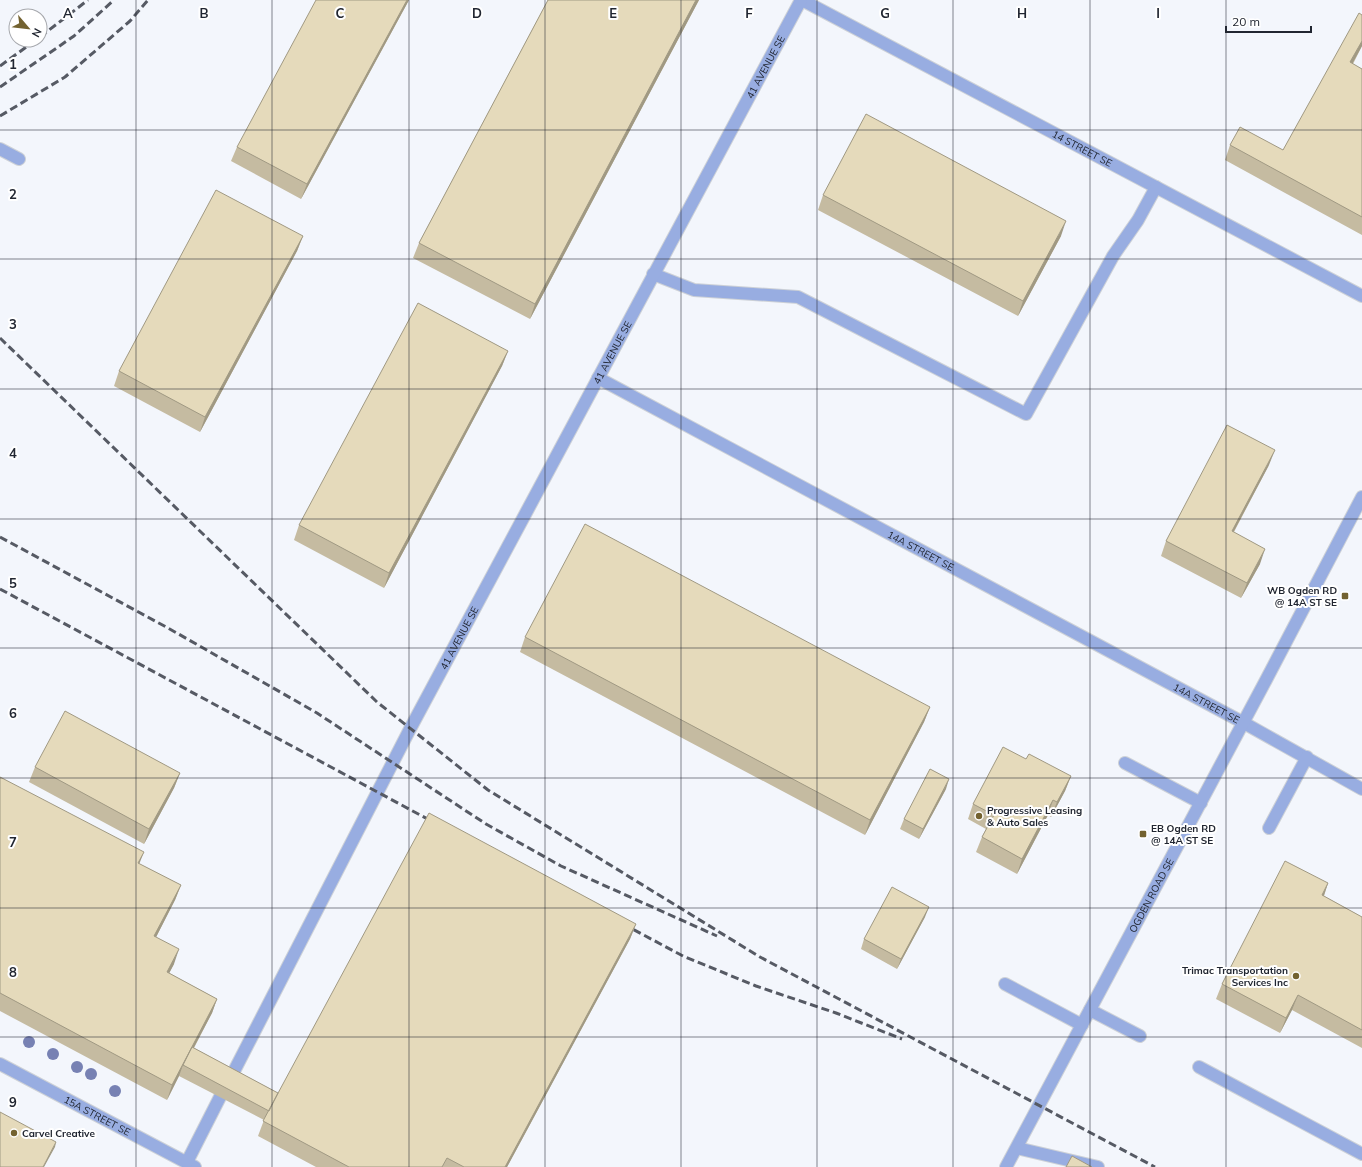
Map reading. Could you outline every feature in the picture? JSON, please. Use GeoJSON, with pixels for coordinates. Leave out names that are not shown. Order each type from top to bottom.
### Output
{"type":"FeatureCollection","features":[{"type":"Feature","properties":{"kind":"street","name":"14 STREET SE"},"geometry":{"type":"LineString","coordinates":[[801,0],[1362,296]]}},
{"type":"Feature","properties":{"kind":"street","name":"41 AVENUE SE"},"geometry":{"type":"LineString","coordinates":[[230,1079],[423,705],[801,0]]}},
{"type":"Feature","properties":{"kind":"street"},"geometry":{"type":"LineString","coordinates":[[0,149],[19,159]]}},
{"type":"Feature","properties":{"kind":"street"},"geometry":{"type":"LineString","coordinates":[[654,274],[694,290],[798,298],[1026,414],[1113,256],[1138,220],[1156,187]]}},
{"type":"Feature","properties":{"kind":"street","name":"14A STREET SE"},"geometry":{"type":"LineString","coordinates":[[598,378],[1244,723],[1362,789]]}},
{"type":"Feature","properties":{"kind":"street","name":"OGDEN ROAD SE"},"geometry":{"type":"LineString","coordinates":[[1006,1167],[1244,723],[1362,497]]}},
{"type":"Feature","properties":{"kind":"street"},"geometry":{"type":"LineString","coordinates":[[1269,828],[1307,757]]}},
{"type":"Feature","properties":{"kind":"street"},"geometry":{"type":"LineString","coordinates":[[1125,763],[1201,803]]}},
{"type":"Feature","properties":{"kind":"street"},"geometry":{"type":"LineString","coordinates":[[1005,984],[1082,1025]]}},
{"type":"Feature","properties":{"kind":"street"},"geometry":{"type":"LineString","coordinates":[[1090,1010],[1140,1036]]}},
{"type":"Feature","properties":{"kind":"street","name":"15A STREET SE"},"geometry":{"type":"LineString","coordinates":[[0,1064],[186,1164]]}},
{"type":"Feature","properties":{"kind":"street"},"geometry":{"type":"LineString","coordinates":[[1199,1067],[1362,1154]]}},
{"type":"Feature","properties":{"kind":"street"},"geometry":{"type":"LineString","coordinates":[[186,1164],[220,1097]]}},
{"type":"Feature","properties":{"kind":"street"},"geometry":{"type":"LineString","coordinates":[[1017,1148],[1098,1167]]}},
{"type":"Feature","properties":{"kind":"building"},"geometry":{"type":"Polygon","coordinates":[[[316,0],[407,0],[307,184],[237,147],[316,0]]]}},
{"type":"Feature","properties":{"kind":"building"},"geometry":{"type":"Polygon","coordinates":[[[548,0],[696,0],[535,304],[419,243],[548,0]]]}},
{"type":"Feature","properties":{"kind":"building"},"geometry":{"type":"Polygon","coordinates":[[[1359,13],[1362,15],[1362,41],[1350,62],[1362,69],[1362,217],[1230,145],[1240,127],[1283,150],[1359,13]]]}},
{"type":"Feature","properties":{"kind":"building"},"geometry":{"type":"Polygon","coordinates":[[[866,114],[1066,221],[1023,301],[823,195],[866,114]]]}},
{"type":"Feature","properties":{"kind":"building"},"geometry":{"type":"Polygon","coordinates":[[[216,190],[303,236],[205,417],[119,371],[216,190]]]}},
{"type":"Feature","properties":{"kind":"building"},"geometry":{"type":"Polygon","coordinates":[[[418,303],[508,351],[389,573],[299,525],[418,303]]]}},
{"type":"Feature","properties":{"kind":"building"},"geometry":{"type":"Polygon","coordinates":[[[1227,425],[1275,450],[1232,531],[1265,549],[1247,583],[1166,541],[1227,425]]]}},
{"type":"Feature","properties":{"kind":"building"},"geometry":{"type":"Polygon","coordinates":[[[585,524],[930,707],[870,820],[525,637],[585,524]]]}},
{"type":"Feature","properties":{"kind":"building"},"geometry":{"type":"Polygon","coordinates":[[[65,711],[180,773],[149,829],[35,767],[65,711]]]}},
{"type":"Feature","properties":{"kind":"building"},"geometry":{"type":"Polygon","coordinates":[[[1003,747],[1026,759],[1029,754],[1071,776],[1057,802],[1053,800],[1022,859],[982,837],[994,815],[973,804],[1003,747]]]}},
{"type":"Feature","properties":{"kind":"building"},"geometry":{"type":"Polygon","coordinates":[[[930,769],[949,779],[923,829],[904,819],[930,769]]]}},
{"type":"Feature","properties":{"kind":"building"},"geometry":{"type":"Polygon","coordinates":[[[0,777],[144,852],[138,863],[181,885],[154,936],[179,949],[167,972],[217,999],[172,1085],[0,993],[0,777]]]}},
{"type":"Feature","properties":{"kind":"building"},"geometry":{"type":"Polygon","coordinates":[[[429,813],[636,924],[505,1167],[464,1167],[447,1158],[442,1167],[349,1167],[263,1121],[429,813]]]}},
{"type":"Feature","properties":{"kind":"building","name":"Trimac Transportation Services Inc"},"geometry":{"type":"Polygon","coordinates":[[[1285,861],[1328,883],[1322,895],[1362,917],[1362,1030],[1298,995],[1286,1018],[1222,984],[1285,861]]]}},
{"type":"Feature","properties":{"kind":"building"},"geometry":{"type":"Polygon","coordinates":[[[892,887],[929,907],[901,959],[864,939],[892,887]]]}},
{"type":"Feature","properties":{"kind":"building"},"geometry":{"type":"Polygon","coordinates":[[[192,1047],[278,1093],[269,1111],[183,1065],[192,1047]]]}},
{"type":"Feature","properties":{"kind":"building","name":"Carvel Creative"},"geometry":{"type":"Polygon","coordinates":[[[0,1112],[56,1142],[43,1167],[0,1167],[0,1112]]]}},
{"type":"Feature","properties":{"kind":"building"},"geometry":{"type":"Polygon","coordinates":[[[1072,1156],[1092,1167],[1066,1167],[1072,1156]]]}},
{"type":"Feature","properties":{"kind":"railway"},"geometry":{"type":"LineString","coordinates":[[48,31],[88,0]]}},
{"type":"Feature","properties":{"kind":"railway"},"geometry":{"type":"LineString","coordinates":[[0,87],[74,36],[114,0]]}},
{"type":"Feature","properties":{"kind":"railway"},"geometry":{"type":"LineString","coordinates":[[0,116],[65,77],[130,21],[148,0]]}},
{"type":"Feature","properties":{"kind":"railway"},"geometry":{"type":"LineString","coordinates":[[0,66],[25,48]]}},
{"type":"Feature","properties":{"kind":"railway"},"geometry":{"type":"LineString","coordinates":[[0,338],[377,702],[488,790],[760,957],[1155,1167]]}},
{"type":"Feature","properties":{"kind":"railway"},"geometry":{"type":"LineString","coordinates":[[0,537],[168,628],[317,713],[486,824],[561,866],[717,936]]}},
{"type":"Feature","properties":{"kind":"railway"},"geometry":{"type":"LineString","coordinates":[[0,589],[435,823]]}},
{"type":"Feature","properties":{"kind":"railway"},"geometry":{"type":"LineString","coordinates":[[623,924],[683,956],[756,986],[836,1013],[902,1039]]}},
{"type":"Feature","properties":{"kind":"place","name":"WB Ogden RD @ 14A ST SE"},"geometry":{"type":"Point","coordinates":[1345,596]}},
{"type":"Feature","properties":{"kind":"place","name":"Progressive Leasing & Auto Sales"},"geometry":{"type":"Point","coordinates":[979,816]}},
{"type":"Feature","properties":{"kind":"place","name":"EB Ogden RD @ 14A ST SE"},"geometry":{"type":"Point","coordinates":[1143,834]}},
{"type":"Feature","properties":{"kind":"place","name":"Trimac Transportation Services Inc"},"geometry":{"type":"Point","coordinates":[1296,976]}},
{"type":"Feature","properties":{"kind":"place","name":"Carvel Creative"},"geometry":{"type":"Point","coordinates":[14,1133]}}]}
